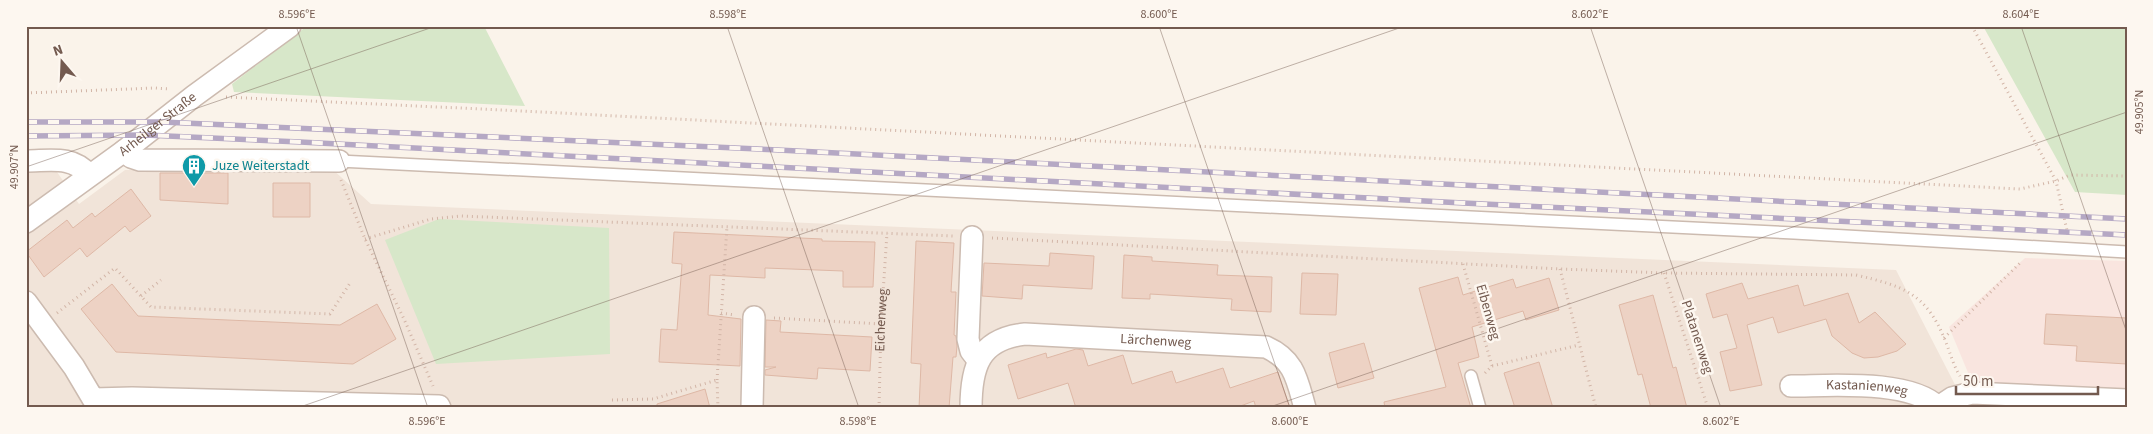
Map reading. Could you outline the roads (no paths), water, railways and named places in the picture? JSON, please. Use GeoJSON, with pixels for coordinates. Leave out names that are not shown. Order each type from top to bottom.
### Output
{"type":"FeatureCollection","features":[{"type":"Feature","properties":{"kind":"street","name":"Arheilger Straße"},"geometry":{"type":"LineString","coordinates":[[26,222],[89,175],[124,152],[194,96],[290,26]]}},
{"type":"Feature","properties":{"kind":"street"},"geometry":{"type":"LineString","coordinates":[[124,152],[140,160],[339,161]]}},
{"type":"Feature","properties":{"kind":"street"},"geometry":{"type":"LineString","coordinates":[[26,161],[68,161],[81,166],[89,175]]}},
{"type":"Feature","properties":{"kind":"street"},"geometry":{"type":"LineString","coordinates":[[971,408],[971,385],[978,360],[971,351],[968,339],[972,237]]}},
{"type":"Feature","properties":{"kind":"street"},"geometry":{"type":"LineString","coordinates":[[26,302],[74,368],[90,403],[132,398],[270,405],[440,407]]}},
{"type":"Feature","properties":{"kind":"street"},"geometry":{"type":"LineString","coordinates":[[752,408],[754,316]]}},
{"type":"Feature","properties":{"kind":"street","name":"Lärchenweg"},"geometry":{"type":"LineString","coordinates":[[978,360],[984,352],[998,342],[1025,334],[1266,347],[1288,361],[1297,379],[1305,408]]}},
{"type":"Feature","properties":{"kind":"street","name":"Kastanienweg"},"geometry":{"type":"LineString","coordinates":[[1791,386],[1864,386],[1896,390],[1920,394],[1937,407]]}},
{"type":"Feature","properties":{"kind":"street"},"geometry":{"type":"LineString","coordinates":[[1937,407],[1952,398],[1972,392],[1998,401],[2127,400]]}},
{"type":"Feature","properties":{"kind":"lane"},"geometry":{"type":"LineString","coordinates":[[339,161],[1794,233],[2127,252]]}},
{"type":"Feature","properties":{"kind":"lane"},"geometry":{"type":"LineString","coordinates":[[1471,376],[1480,408]]}},
{"type":"Feature","properties":{"kind":"railway"},"geometry":{"type":"LineString","coordinates":[[26,122],[162,122],[778,150],[2127,219]]}},
{"type":"Feature","properties":{"kind":"railway"},"geometry":{"type":"LineString","coordinates":[[26,136],[145,135],[300,142],[1463,203],[2127,235]]}},
{"type":"Feature","properties":{"kind":"place","name":"Juze Weiterstadt"},"geometry":{"type":"Point","coordinates":[194,187]}}]}
